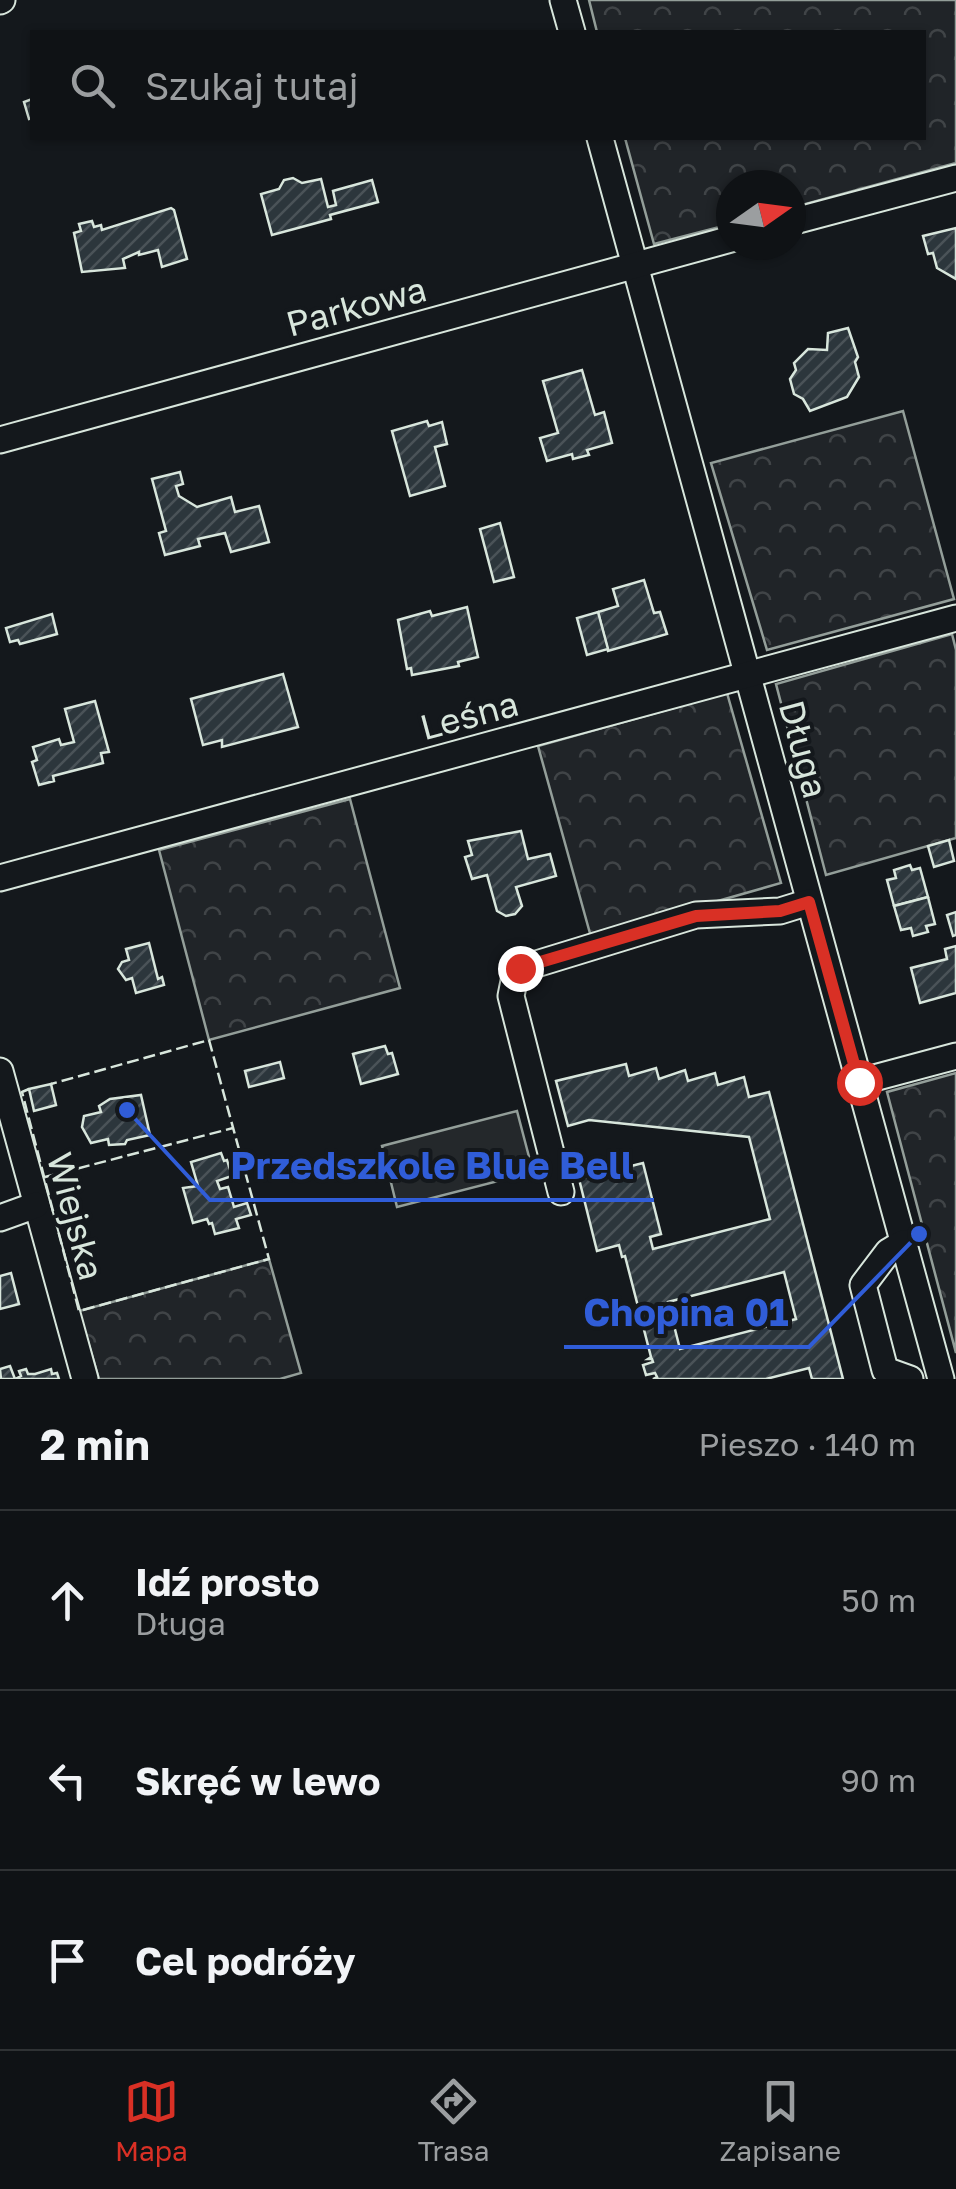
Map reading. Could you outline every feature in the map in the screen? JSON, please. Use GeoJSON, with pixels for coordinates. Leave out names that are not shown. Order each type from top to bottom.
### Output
{"type":"FeatureCollection","features":[{"type":"Feature","properties":{"kind":"street"},"geometry":{"type":"LineString","coordinates":[[563,0],[571,30]]}},
{"type":"Feature","properties":{"kind":"street","name":"Długa"},"geometry":{"type":"LineString","coordinates":[[601,140],[940,1379]]}},
{"type":"Feature","properties":{"kind":"street"},"geometry":{"type":"LineString","coordinates":[[806,218],[956,178]]}},
{"type":"Feature","properties":{"kind":"street","name":"Parkowa"},"geometry":{"type":"LineString","coordinates":[[0,440],[716,242]]}},
{"type":"Feature","properties":{"kind":"street","name":"Leśna"},"geometry":{"type":"LineString","coordinates":[[0,878],[956,618]]}},
{"type":"Feature","properties":{"kind":"street"},"geometry":{"type":"LineString","coordinates":[[560,1192],[512,996],[520,968],[696,916],[780,911],[809,902]]}},
{"type":"Feature","properties":{"kind":"street"},"geometry":{"type":"LineString","coordinates":[[859,1082],[956,1056]]}},
{"type":"Feature","properties":{"kind":"street","name":"Wiejska"},"geometry":{"type":"LineString","coordinates":[[0,1071],[85,1379]]}},
{"type":"Feature","properties":{"kind":"street"},"geometry":{"type":"LineString","coordinates":[[0,1218],[36,1205]]}},
{"type":"Feature","properties":{"kind":"street"},"geometry":{"type":"LineString","coordinates":[[903,1243],[888,1252],[864,1285],[885,1370],[910,1379]]}},
{"type":"Feature","properties":{"kind":"green space"},"geometry":{"type":"Polygon","coordinates":[[[589,0],[956,0],[956,163],[806,204],[806,170],[716,170],[716,228],[654,244],[626,140],[926,140],[926,30],[596,30],[589,0]]]}},
{"type":"Feature","properties":{"kind":"green space"},"geometry":{"type":"Polygon","coordinates":[[[903,411],[954,599],[767,650],[711,463],[903,411]]]}},
{"type":"Feature","properties":{"kind":"green space"},"geometry":{"type":"Polygon","coordinates":[[[952,634],[956,650],[956,838],[826,875],[776,684],[952,634]]]}},
{"type":"Feature","properties":{"kind":"green space"},"geometry":{"type":"Polygon","coordinates":[[[727,693],[781,883],[591,937],[538,746],[727,693]]]}},
{"type":"Feature","properties":{"kind":"green space"},"geometry":{"type":"Polygon","coordinates":[[[350,799],[400,988],[209,1040],[159,850],[350,799]]]}},
{"type":"Feature","properties":{"kind":"green space"},"geometry":{"type":"Polygon","coordinates":[[[956,1073],[956,1353],[887,1092],[956,1073]]]}},
{"type":"Feature","properties":{"kind":"green space"},"geometry":{"type":"Polygon","coordinates":[[[269,1259],[301,1373],[280,1379],[99,1379],[79,1311],[269,1259]]]}},
{"type":"Feature","properties":{"kind":"shaded area"},"geometry":{"type":"Polygon","coordinates":[[[517,1111],[533,1172],[397,1207],[382,1146],[517,1111]]]}},
{"type":"Feature","properties":{"kind":"building"},"geometry":{"type":"Polygon","coordinates":[[[30,100],[29,119],[24,102],[30,100]]]}},
{"type":"Feature","properties":{"kind":"building"},"geometry":{"type":"Polygon","coordinates":[[[293,178],[302,183],[321,179],[328,207],[336,205],[333,191],[372,180],[378,202],[272,235],[261,194],[279,189],[284,180],[293,178]]]}},
{"type":"Feature","properties":{"kind":"building"},"geometry":{"type":"Polygon","coordinates":[[[171,208],[187,259],[162,267],[158,250],[139,252],[123,259],[125,268],[82,272],[74,233],[81,231],[79,224],[92,221],[94,227],[101,225],[102,230],[171,208]]]}},
{"type":"Feature","properties":{"kind":"building"},"geometry":{"type":"Polygon","coordinates":[[[956,228],[956,279],[937,268],[923,236],[956,228]]]}},
{"type":"Feature","properties":{"kind":"building"},"geometry":{"type":"Polygon","coordinates":[[[848,328],[858,357],[855,362],[859,377],[847,397],[810,411],[803,399],[794,394],[790,379],[796,370],[794,363],[808,349],[827,350],[828,333],[848,328]]]}},
{"type":"Feature","properties":{"kind":"building"},"geometry":{"type":"Polygon","coordinates":[[[582,370],[595,415],[604,412],[612,443],[587,450],[589,455],[573,459],[572,454],[547,461],[540,438],[558,433],[543,381],[582,370]]]}},
{"type":"Feature","properties":{"kind":"building"},"geometry":{"type":"Polygon","coordinates":[[[427,421],[429,426],[442,422],[447,444],[435,447],[445,486],[410,496],[392,431],[427,421]]]}},
{"type":"Feature","properties":{"kind":"building"},"geometry":{"type":"Polygon","coordinates":[[[180,472],[183,484],[176,486],[179,496],[197,507],[231,497],[235,512],[259,506],[269,542],[231,552],[225,533],[198,539],[200,546],[165,555],[159,533],[166,531],[152,479],[180,472]]]}},
{"type":"Feature","properties":{"kind":"building"},"geometry":{"type":"Polygon","coordinates":[[[500,523],[514,577],[494,582],[480,529],[500,523]]]}},
{"type":"Feature","properties":{"kind":"building"},"geometry":{"type":"Polygon","coordinates":[[[644,580],[654,613],[660,612],[667,634],[608,651],[598,612],[618,606],[613,589],[644,580]]]}},
{"type":"Feature","properties":{"kind":"building"},"geometry":{"type":"Polygon","coordinates":[[[467,607],[478,657],[458,662],[459,666],[412,675],[411,668],[407,669],[398,620],[467,607]]]}},
{"type":"Feature","properties":{"kind":"building"},"geometry":{"type":"Polygon","coordinates":[[[598,612],[608,649],[587,655],[577,618],[598,612]]]}},
{"type":"Feature","properties":{"kind":"building"},"geometry":{"type":"Polygon","coordinates":[[[52,614],[57,634],[20,644],[18,640],[10,642],[6,628],[52,614]]]}},
{"type":"Feature","properties":{"kind":"building"},"geometry":{"type":"Polygon","coordinates":[[[283,674],[298,727],[222,747],[222,740],[203,745],[191,699],[283,674]]]}},
{"type":"Feature","properties":{"kind":"building"},"geometry":{"type":"Polygon","coordinates":[[[95,701],[109,752],[101,753],[103,763],[53,776],[54,781],[39,785],[32,762],[37,760],[33,747],[59,739],[61,745],[74,742],[65,709],[95,701]]]}},
{"type":"Feature","properties":{"kind":"building"},"geometry":{"type":"Polygon","coordinates":[[[521,831],[528,859],[550,854],[556,876],[516,887],[522,906],[515,914],[506,916],[497,911],[487,875],[472,879],[465,857],[472,855],[468,841],[521,831]]]}},
{"type":"Feature","properties":{"kind":"building"},"geometry":{"type":"Polygon","coordinates":[[[949,840],[954,861],[934,867],[928,846],[949,840]]]}},
{"type":"Feature","properties":{"kind":"building"},"geometry":{"type":"Polygon","coordinates":[[[910,865],[912,870],[920,868],[928,897],[894,906],[887,880],[896,878],[894,870],[910,865]]]}},
{"type":"Feature","properties":{"kind":"building"},"geometry":{"type":"Polygon","coordinates":[[[928,897],[935,924],[926,926],[928,932],[913,936],[911,928],[901,930],[894,906],[928,897]]]}},
{"type":"Feature","properties":{"kind":"building"},"geometry":{"type":"Polygon","coordinates":[[[956,912],[956,935],[953,936],[947,915],[956,912]]]}},
{"type":"Feature","properties":{"kind":"building"},"geometry":{"type":"Polygon","coordinates":[[[149,943],[158,979],[162,977],[164,985],[136,993],[132,978],[126,980],[118,969],[129,960],[126,949],[149,943]]]}},
{"type":"Feature","properties":{"kind":"building"},"geometry":{"type":"Polygon","coordinates":[[[956,946],[956,993],[920,1003],[911,968],[947,959],[945,949],[956,946]]]}},
{"type":"Feature","properties":{"kind":"building"},"geometry":{"type":"Polygon","coordinates":[[[385,1046],[388,1054],[392,1053],[398,1074],[361,1084],[353,1054],[385,1046]]]}},
{"type":"Feature","properties":{"kind":"building"},"geometry":{"type":"Polygon","coordinates":[[[280,1062],[284,1078],[249,1087],[245,1071],[280,1062]]]}},
{"type":"Feature","properties":{"kind":"building"},"geometry":{"type":"Polygon","coordinates":[[[626,1064],[629,1076],[656,1068],[659,1079],[685,1070],[688,1081],[715,1073],[718,1085],[744,1077],[749,1097],[769,1092],[843,1379],[812,1379],[809,1368],[766,1379],[653,1379],[657,1377],[655,1373],[646,1375],[643,1365],[653,1362],[648,1359],[651,1357],[625,1256],[622,1257],[619,1245],[597,1251],[579,1179],[643,1163],[661,1234],[650,1237],[653,1249],[770,1219],[749,1137],[589,1120],[568,1126],[556,1081],[626,1064]],[[784,1272],[668,1302],[680,1349],[796,1319],[784,1272]]]}},
{"type":"Feature","properties":{"kind":"building"},"geometry":{"type":"Polygon","coordinates":[[[51,1084],[56,1105],[34,1111],[29,1089],[51,1084]]]}},
{"type":"Feature","properties":{"kind":"building"},"geometry":{"type":"Polygon","coordinates":[[[141,1095],[150,1135],[127,1140],[125,1144],[109,1145],[108,1139],[91,1143],[82,1127],[84,1116],[101,1112],[99,1106],[110,1099],[141,1095]]]}},
{"type":"Feature","properties":{"kind":"building"},"geometry":{"type":"Polygon","coordinates":[[[221,1153],[232,1176],[217,1181],[220,1189],[228,1187],[234,1207],[247,1203],[251,1215],[236,1219],[239,1228],[215,1234],[207,1219],[193,1223],[183,1188],[198,1186],[191,1162],[221,1153]]]}},
{"type":"Feature","properties":{"kind":"building"},"geometry":{"type":"Polygon","coordinates":[[[11,1273],[19,1304],[0,1309],[0,1276],[11,1273]]]}},
{"type":"Feature","properties":{"kind":"building"},"geometry":{"type":"Polygon","coordinates":[[[10,1366],[15,1379],[1,1379],[0,1369],[10,1366]]]}},
{"type":"Feature","properties":{"kind":"building"},"geometry":{"type":"Polygon","coordinates":[[[26,1369],[28,1374],[35,1374],[51,1369],[59,1379],[15,1379],[21,1376],[19,1371],[26,1369]]]}},
{"type":"Feature","properties":{"kind":"fence"},"geometry":{"type":"LineString","coordinates":[[29,1089],[22,1092],[79,1311],[269,1259],[209,1040],[51,1084]]}},
{"type":"Feature","properties":{"kind":"fence"},"geometry":{"type":"LineString","coordinates":[[45,1177],[233,1128]]}},
{"type":"Feature","properties":{"kind":"place","name":"Przedszkole Blue Bell"},"geometry":{"type":"Point","coordinates":[127,1110]}},
{"type":"Feature","properties":{"kind":"place","name":"Chopina 01"},"geometry":{"type":"Point","coordinates":[919,1234]}},
{"type":"Feature","properties":{"kind":"route"},"geometry":{"type":"LineString","coordinates":[[520,968],[696,916],[780,911],[809,902],[859,1082]]}}]}
